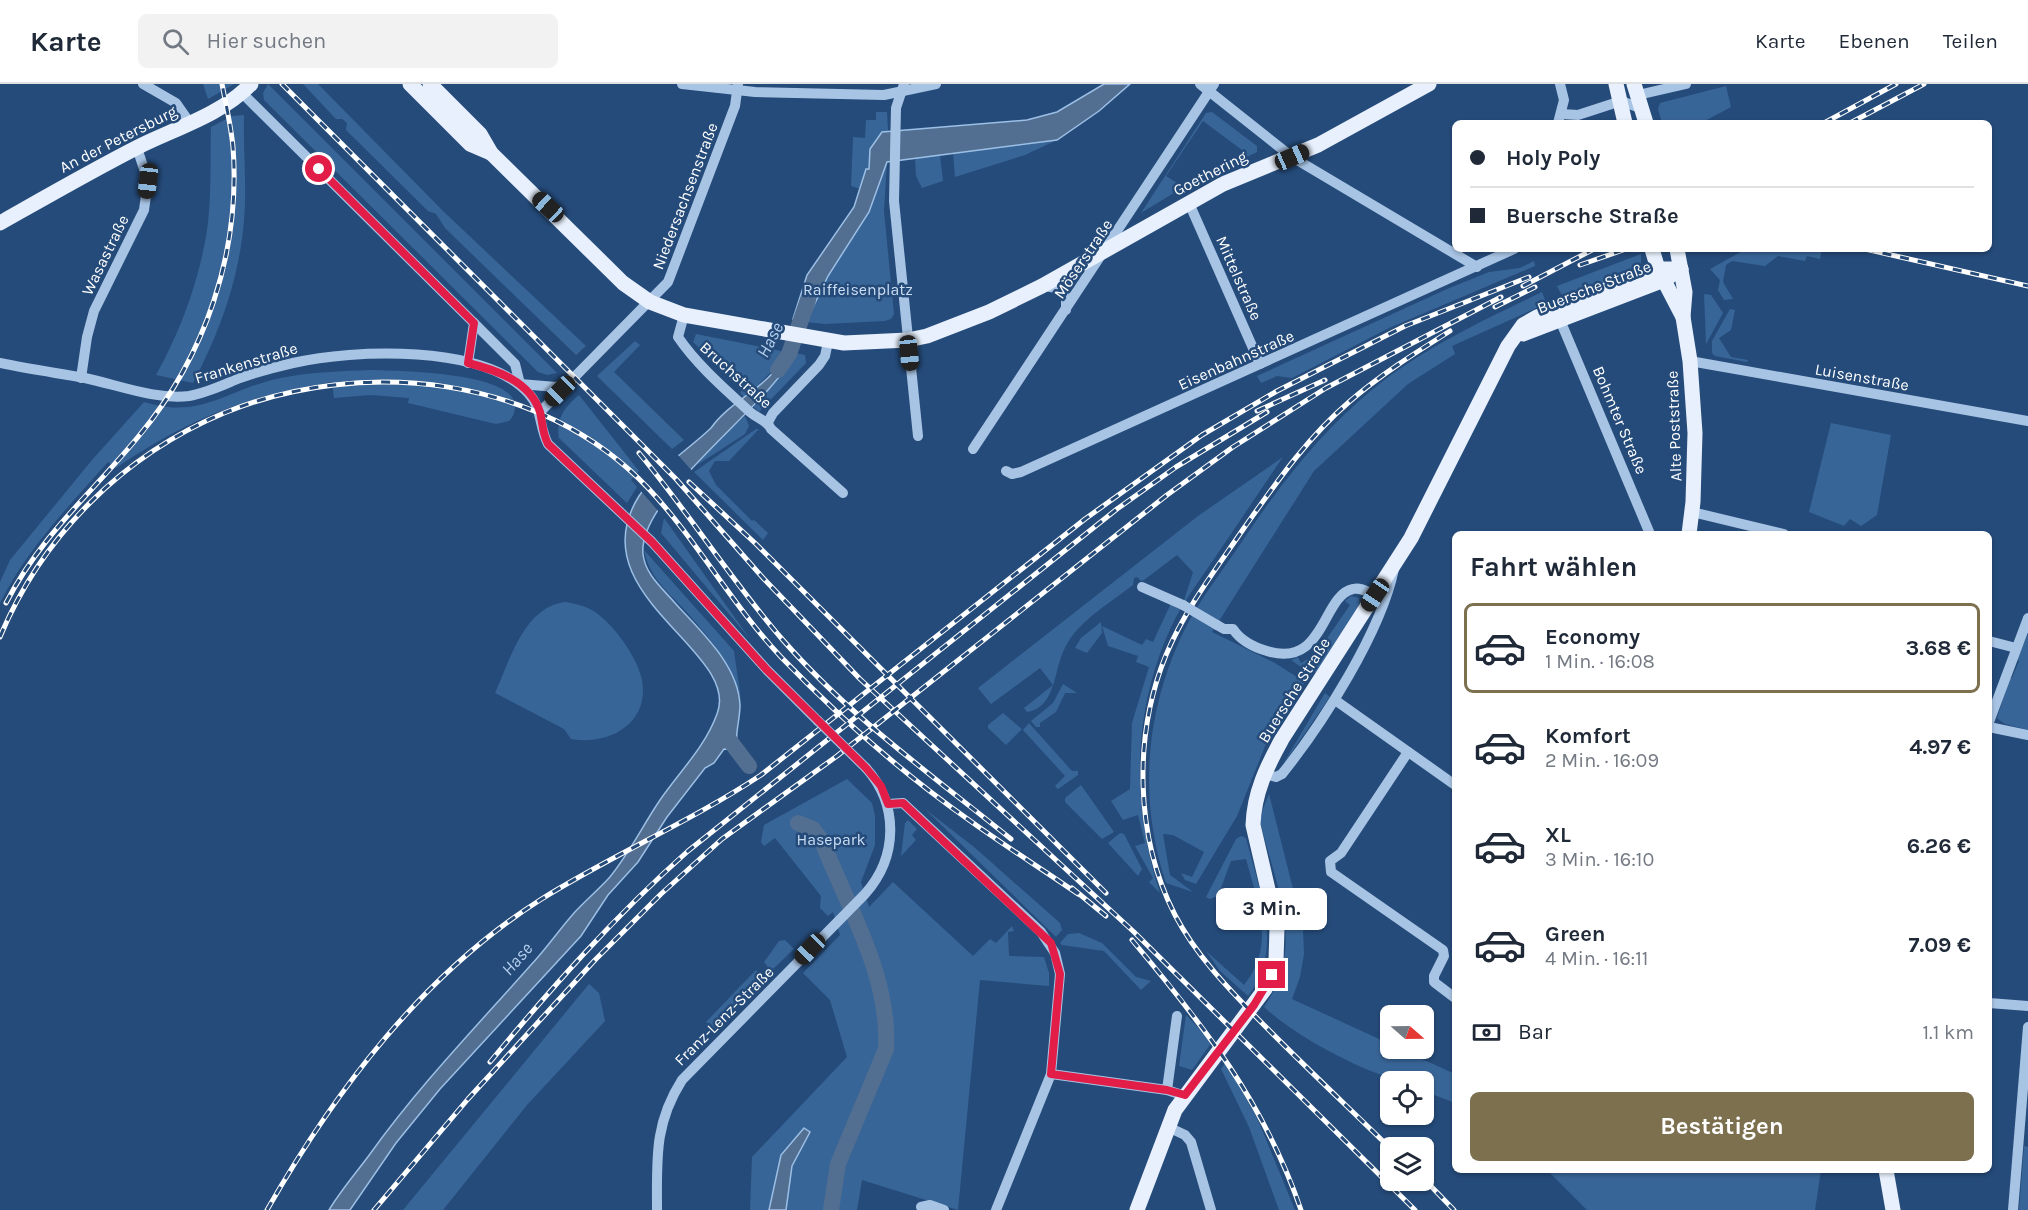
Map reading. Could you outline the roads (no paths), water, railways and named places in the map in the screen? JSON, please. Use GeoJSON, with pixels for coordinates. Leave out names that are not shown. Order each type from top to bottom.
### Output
{"type":"FeatureCollection","features":[{"type":"Feature","properties":{"kind":"main road"},"geometry":{"type":"LineString","coordinates":[[410,84],[470,144],[491,153]]}},
{"type":"Feature","properties":{"kind":"main road"},"geometry":{"type":"LineString","coordinates":[[430,84],[480,134],[491,153]]}},
{"type":"Feature","properties":{"kind":"main road","name":"Goethering"},"geometry":{"type":"LineString","coordinates":[[491,153],[623,283],[650,302],[684,315],[806,339],[828,342],[908,340],[965,322],[1041,286],[1248,172],[1292,157],[1413,89],[1429,84]]}},
{"type":"Feature","properties":{"kind":"main road"},"geometry":{"type":"LineString","coordinates":[[1616,84],[1624,120]]}},
{"type":"Feature","properties":{"kind":"main road","name":"An der Petersburg"},"geometry":{"type":"LineString","coordinates":[[0,223],[137,148],[190,123],[246,88]]}},
{"type":"Feature","properties":{"kind":"main road","name":"Alte Poststraße"},"geometry":{"type":"LineString","coordinates":[[1653,252],[1661,275],[1683,317]]}},
{"type":"Feature","properties":{"kind":"main road","name":"Alte Poststraße"},"geometry":{"type":"LineString","coordinates":[[1678,252],[1684,292],[1683,317],[1690,361],[1695,433],[1689,531]]}},
{"type":"Feature","properties":{"kind":"main road","name":"Buersche Straße"},"geometry":{"type":"LineString","coordinates":[[1137,1210],[1168,1127],[1185,1095],[1265,989],[1276,961],[1277,928],[1252,825],[1257,793],[1265,774],[1282,740],[1395,565],[1512,340],[1523,325],[1537,317],[1681,269]]}},
{"type":"Feature","properties":{"kind":"main road","name":"Buersche Straße"},"geometry":{"type":"LineString","coordinates":[[1512,340],[1661,275]]}},
{"type":"Feature","properties":{"kind":"main road"},"geometry":{"type":"LineString","coordinates":[[1887,1173],[1893,1210]]}},
{"type":"Feature","properties":{"kind":"street"},"geometry":{"type":"LineString","coordinates":[[143,84],[176,103],[190,123]]}},
{"type":"Feature","properties":{"kind":"street"},"geometry":{"type":"LineString","coordinates":[[682,84],[884,96],[902,89],[936,84]]}},
{"type":"Feature","properties":{"kind":"street"},"geometry":{"type":"LineString","coordinates":[[1200,84],[1212,88],[1292,157],[1477,267]]}},
{"type":"Feature","properties":{"kind":"street"},"geometry":{"type":"LineString","coordinates":[[1560,84],[1564,100],[1559,118],[1578,115],[1621,101],[1640,103],[1686,84]]}},
{"type":"Feature","properties":{"kind":"street"},"geometry":{"type":"LineString","coordinates":[[246,88],[516,364],[520,384],[556,387],[568,382]]}},
{"type":"Feature","properties":{"kind":"street","name":"Niedersachsenstraße"},"geometry":{"type":"LineString","coordinates":[[540,412],[668,282],[700,204],[735,106],[738,88]]}},
{"type":"Feature","properties":{"kind":"street","name":"Möserstraße"},"geometry":{"type":"LineString","coordinates":[[973,449],[1212,88]]}},
{"type":"Feature","properties":{"kind":"street"},"geometry":{"type":"LineString","coordinates":[[902,89],[896,108],[894,201],[918,436]]}},
{"type":"Feature","properties":{"kind":"street","name":"Wasastraße"},"geometry":{"type":"LineString","coordinates":[[81,378],[87,337],[94,311],[144,210],[148,181],[137,148]]}},
{"type":"Feature","properties":{"kind":"street","name":"Mittelstraße"},"geometry":{"type":"LineString","coordinates":[[1189,203],[1260,364]]}},
{"type":"Feature","properties":{"kind":"street","name":"Eisenbahnstraße"},"geometry":{"type":"LineString","coordinates":[[1006,471],[1021,472],[1508,252]]}},
{"type":"Feature","properties":{"kind":"street"},"geometry":{"type":"LineString","coordinates":[[1041,286],[1054,285],[1063,290],[1066,294],[1066,310]]}},
{"type":"Feature","properties":{"kind":"street","name":"Bruchstraße"},"geometry":{"type":"LineString","coordinates":[[684,315],[678,337],[688,352],[736,399],[770,426],[839,491]]}},
{"type":"Feature","properties":{"kind":"street","name":"Bohmter Straße"},"geometry":{"type":"LineString","coordinates":[[1560,320],[1649,531]]}},
{"type":"Feature","properties":{"kind":"street"},"geometry":{"type":"LineString","coordinates":[[468,363],[474,323]]}},
{"type":"Feature","properties":{"kind":"street","name":"Bruchstraße"},"geometry":{"type":"LineString","coordinates":[[770,426],[773,413],[819,365],[828,342]]}},
{"type":"Feature","properties":{"kind":"street","name":"Frankenstraße"},"geometry":{"type":"LineString","coordinates":[[0,363],[156,394],[189,396],[262,371],[322,358],[403,354],[468,363],[490,369],[520,384],[532,396],[540,412]]}},
{"type":"Feature","properties":{"kind":"street","name":"Frankenstraße"},"geometry":{"type":"LineString","coordinates":[[0,359],[15,367]]}},
{"type":"Feature","properties":{"kind":"street","name":"Luisenstraße"},"geometry":{"type":"LineString","coordinates":[[1690,361],[2028,422]]}},
{"type":"Feature","properties":{"kind":"street"},"geometry":{"type":"LineString","coordinates":[[540,412],[542,432],[548,444],[652,542],[767,670],[866,768],[881,786],[888,804],[903,803],[1041,932],[1055,952],[1060,974],[1051,1074],[996,1210]]}},
{"type":"Feature","properties":{"kind":"street"},"geometry":{"type":"LineString","coordinates":[[1692,512],[1771,531]]}},
{"type":"Feature","properties":{"kind":"street","name":"Buersche Straße"},"geometry":{"type":"LineString","coordinates":[[1265,774],[1276,777],[1282,774],[1335,700],[1389,592],[1395,565]]}},
{"type":"Feature","properties":{"kind":"street"},"geometry":{"type":"LineString","coordinates":[[1142,587],[1183,605],[1217,626],[1233,629],[1239,638],[1272,653],[1293,652],[1314,638],[1341,596],[1352,589],[1363,589],[1375,595]]}},
{"type":"Feature","properties":{"kind":"street"},"geometry":{"type":"LineString","coordinates":[[1992,714],[2028,618]]}},
{"type":"Feature","properties":{"kind":"street"},"geometry":{"type":"LineString","coordinates":[[1992,642],[2016,648]]}},
{"type":"Feature","properties":{"kind":"street"},"geometry":{"type":"LineString","coordinates":[[1335,700],[1452,782]]}},
{"type":"Feature","properties":{"kind":"street"},"geometry":{"type":"LineString","coordinates":[[1992,728],[2028,735]]}},
{"type":"Feature","properties":{"kind":"street"},"geometry":{"type":"LineString","coordinates":[[1408,752],[1341,853],[1330,861],[1331,872],[1443,950],[1444,956],[1434,976],[1434,982],[1452,996]]}},
{"type":"Feature","properties":{"kind":"street","name":"Franz-Lenz-Straße"},"geometry":{"type":"LineString","coordinates":[[657,1210],[659,1131],[671,1098],[690,1071],[874,884],[886,859],[891,832],[888,804]]}},
{"type":"Feature","properties":{"kind":"street"},"geometry":{"type":"LineString","coordinates":[[1992,1003],[2028,1006]]}},
{"type":"Feature","properties":{"kind":"street"},"geometry":{"type":"LineString","coordinates":[[1167,1090],[1177,1016]]}},
{"type":"Feature","properties":{"kind":"street"},"geometry":{"type":"LineString","coordinates":[[2013,1210],[2028,1028]]}},
{"type":"Feature","properties":{"kind":"street"},"geometry":{"type":"LineString","coordinates":[[1051,1074],[1167,1090],[1185,1095]]}},
{"type":"Feature","properties":{"kind":"street"},"geometry":{"type":"LineString","coordinates":[[1168,1127],[1191,1142],[1211,1210]]}},
{"type":"Feature","properties":{"kind":"street"},"geometry":{"type":"LineString","coordinates":[[921,1207],[930,1205],[944,1210]]}},
{"type":"Feature","properties":{"kind":"waterway","name":"Hase"},"geometry":{"type":"LineString","coordinates":[[778,370],[789,354],[808,300]]}},
{"type":"Feature","properties":{"kind":"waterway","name":"Hase"},"geometry":{"type":"LineString","coordinates":[[724,733],[749,766]]}},
{"type":"Feature","properties":{"kind":"waterway","name":"Hase"},"geometry":{"type":"LineString","coordinates":[[798,823],[813,829],[822,841],[865,942],[881,995],[885,1022],[886,1049],[838,1164],[831,1210]]}},
{"type":"Feature","properties":{"kind":"railway"},"geometry":{"type":"LineString","coordinates":[[6,603],[35,556],[162,406],[200,338],[214,301],[231,225],[234,186],[233,147],[222,84]]}},
{"type":"Feature","properties":{"kind":"railway"},"geometry":{"type":"LineString","coordinates":[[282,84],[676,479],[764,579],[860,679],[1134,932],[1415,1210]]}},
{"type":"Feature","properties":{"kind":"railway"},"geometry":{"type":"LineString","coordinates":[[1830,120],[1896,84]]}},
{"type":"Feature","properties":{"kind":"railway"},"geometry":{"type":"LineString","coordinates":[[1856,120],[1924,84]]}},
{"type":"Feature","properties":{"kind":"railway"},"geometry":{"type":"LineString","coordinates":[[1523,286],[1588,252]]}},
{"type":"Feature","properties":{"kind":"railway"},"geometry":{"type":"LineString","coordinates":[[1580,265],[1617,252]]}},
{"type":"Feature","properties":{"kind":"railway"},"geometry":{"type":"LineString","coordinates":[[1878,252],[2028,286]]}},
{"type":"Feature","properties":{"kind":"railway"},"geometry":{"type":"LineString","coordinates":[[267,1210],[322,1122],[352,1079],[385,1038],[457,963],[497,930],[567,884],[707,808],[761,775],[1085,519],[1202,435],[1277,391],[1405,326],[1529,277]]}},
{"type":"Feature","properties":{"kind":"railway"},"geometry":{"type":"LineString","coordinates":[[1495,307],[1535,287]]}},
{"type":"Feature","properties":{"kind":"railway"},"geometry":{"type":"LineString","coordinates":[[374,1210],[468,1099],[595,960],[661,894],[722,839],[837,756],[1167,495],[1233,447],[1326,388],[1501,297]]}},
{"type":"Feature","properties":{"kind":"railway"},"geometry":{"type":"LineString","coordinates":[[1380,1138],[1234,994],[1212,970],[1183,930],[1162,885],[1152,853],[1143,786],[1144,752],[1155,686],[1174,638],[1202,590],[1268,494],[1319,431],[1349,402],[1385,373],[1450,331]]}},
{"type":"Feature","properties":{"kind":"railway"},"geometry":{"type":"LineString","coordinates":[[1257,411],[1325,380]]}},
{"type":"Feature","properties":{"kind":"railway"},"geometry":{"type":"LineString","coordinates":[[0,637],[39,565],[90,503],[152,452],[224,413],[278,395],[334,385],[391,382],[448,387],[504,400],[557,421],[605,450],[648,488],[666,508],[763,637],[825,701],[871,743],[944,802],[1078,894]]}},
{"type":"Feature","properties":{"kind":"railway"},"geometry":{"type":"LineString","coordinates":[[490,1062],[585,953],[688,851],[1117,509],[1176,467],[1267,412]]}},
{"type":"Feature","properties":{"kind":"railway"},"geometry":{"type":"LineString","coordinates":[[639,453],[763,617],[808,667],[863,720],[1011,839]]}},
{"type":"Feature","properties":{"kind":"railway"},"geometry":{"type":"LineString","coordinates":[[689,482],[756,544],[1106,893]]}},
{"type":"Feature","properties":{"kind":"railway"},"geometry":{"type":"LineString","coordinates":[[1072,888],[1106,916]]}},
{"type":"Feature","properties":{"kind":"railway"},"geometry":{"type":"LineString","coordinates":[[1132,940],[1184,1003],[1230,1067],[1269,1134],[1301,1210]]}},
{"type":"Feature","properties":{"kind":"railway"},"geometry":{"type":"LineString","coordinates":[[1434,1189],[1454,1210]]}},
{"type":"Feature","properties":{"kind":"park label","name":"Raiffeisenplatz"},"geometry":{"type":"Point","coordinates":[858,289]}},
{"type":"Feature","properties":{"kind":"park label","name":"Hasepark"},"geometry":{"type":"Point","coordinates":[831,839]}}]}
